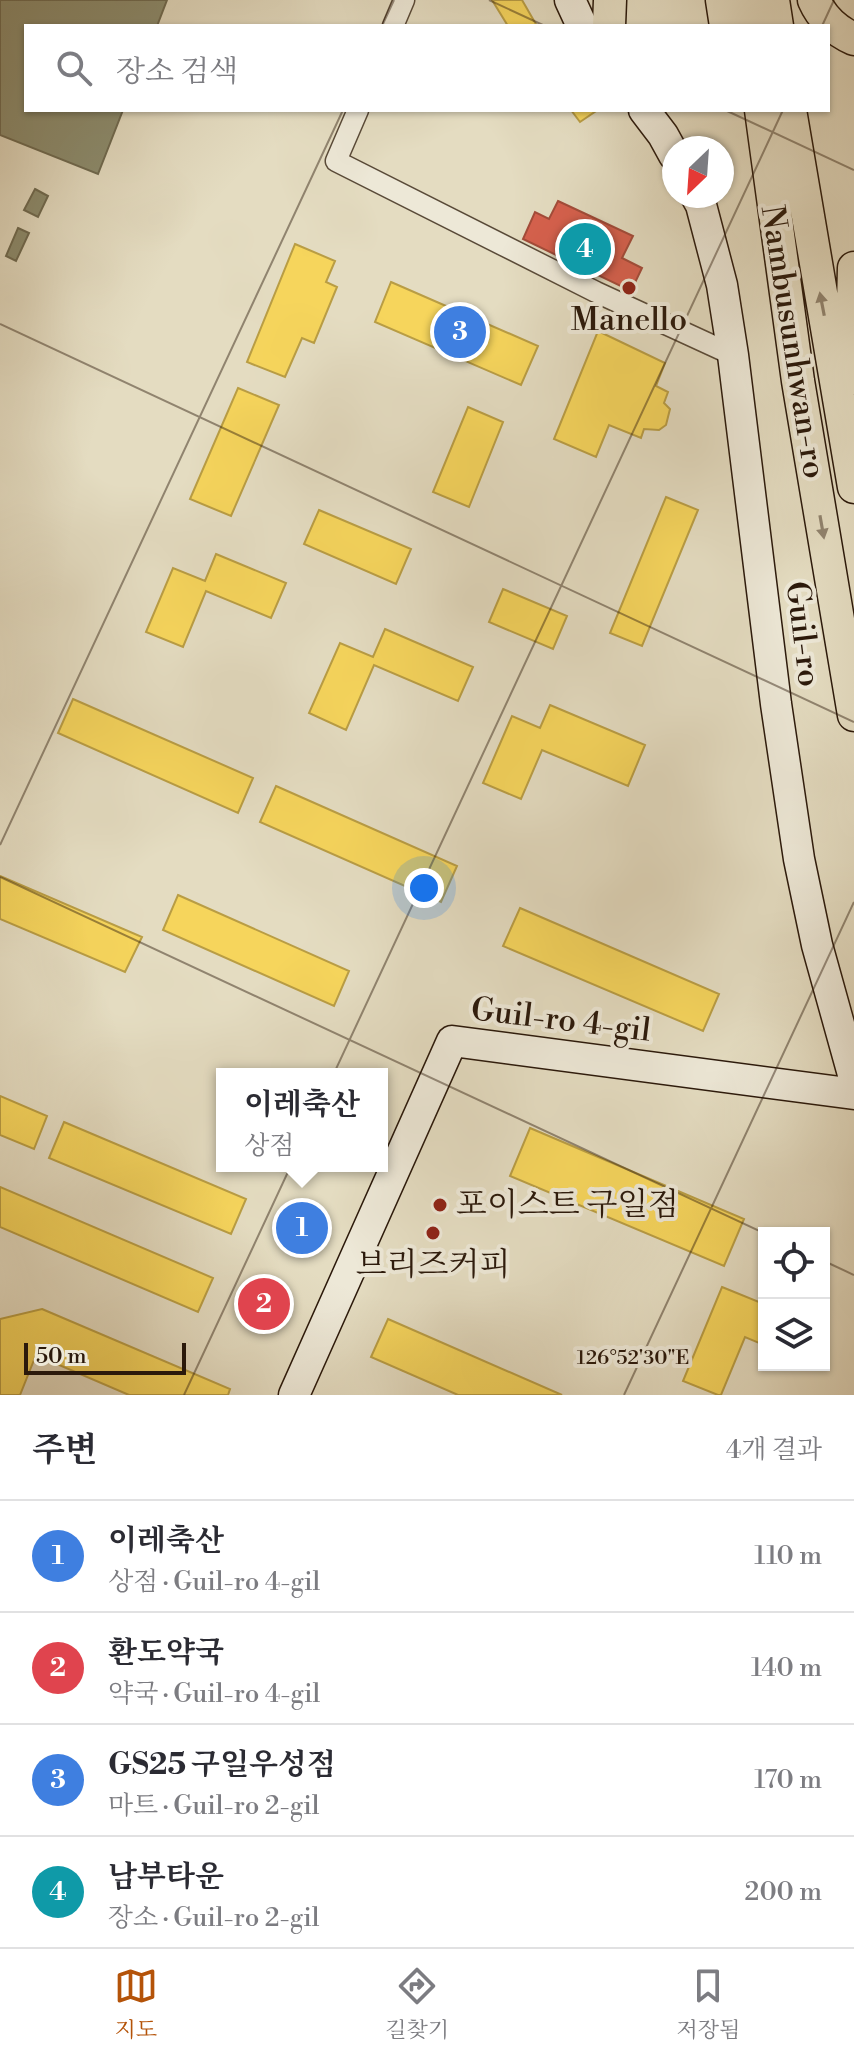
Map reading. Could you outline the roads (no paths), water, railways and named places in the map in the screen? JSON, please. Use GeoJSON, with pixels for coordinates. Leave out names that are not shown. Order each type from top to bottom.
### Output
{"type":"FeatureCollection","features":[{"type":"Feature","properties":{"kind":"main road"},"geometry":{"type":"LineString","coordinates":[[570,0],[581,24]]}},
{"type":"Feature","properties":{"kind":"main road"},"geometry":{"type":"LineString","coordinates":[[609,24],[610,0]]}},
{"type":"Feature","properties":{"kind":"main road"},"geometry":{"type":"LineString","coordinates":[[722,0],[726,24]]}},
{"type":"Feature","properties":{"kind":"main road"},"geometry":{"type":"LineString","coordinates":[[748,0],[751,24]]}},
{"type":"Feature","properties":{"kind":"main road"},"geometry":{"type":"LineString","coordinates":[[773,0],[777,24]]}},
{"type":"Feature","properties":{"kind":"main road"},"geometry":{"type":"LineString","coordinates":[[814,0],[819,11],[835,28],[854,39]]}},
{"type":"Feature","properties":{"kind":"main road"},"geometry":{"type":"LineString","coordinates":[[646,112],[664,136]]}},
{"type":"Feature","properties":{"kind":"main road"},"geometry":{"type":"LineString","coordinates":[[741,112],[771,193]]}},
{"type":"Feature","properties":{"kind":"main road","name":"Nambusunhwan-ro"},"geometry":{"type":"LineString","coordinates":[[761,112],[798,381],[854,715]]}},
{"type":"Feature","properties":{"kind":"main road","name":"Nambusunhwan-ro"},"geometry":{"type":"LineString","coordinates":[[790,112],[854,487]]}},
{"type":"Feature","properties":{"kind":"main road","name":"Guil-ro"},"geometry":{"type":"LineString","coordinates":[[702,208],[722,285],[733,355],[776,704],[799,859],[817,945],[854,1078]]}},
{"type":"Feature","properties":{"kind":"main road"},"geometry":{"type":"LineString","coordinates":[[842,408],[852,342],[854,268]]}},
{"type":"Feature","properties":{"kind":"main road","name":"Guil-ro 4-gil"},"geometry":{"type":"LineString","coordinates":[[294,1395],[452,1041],[854,1094]]}},
{"type":"Feature","properties":{"kind":"street"},"geometry":{"type":"LineString","coordinates":[[394,24],[404,0]]}},
{"type":"Feature","properties":{"kind":"street"},"geometry":{"type":"LineString","coordinates":[[357,112],[336,161],[596,292],[733,355]]}},
{"type":"Feature","properties":{"kind":"place","name":"남부타운"},"geometry":{"type":"Point","coordinates":[585,249]}},
{"type":"Feature","properties":{"kind":"place","name":"Manello"},"geometry":{"type":"Point","coordinates":[629,288]}},
{"type":"Feature","properties":{"kind":"place","name":"GS25 구일우성점"},"geometry":{"type":"Point","coordinates":[460,332]}},
{"type":"Feature","properties":{"kind":"place","name":"포이스트 구일점"},"geometry":{"type":"Point","coordinates":[440,1205]}},
{"type":"Feature","properties":{"kind":"place","name":"이레축산"},"geometry":{"type":"Point","coordinates":[302,1228]}},
{"type":"Feature","properties":{"kind":"place","name":"브리즈커피"},"geometry":{"type":"Point","coordinates":[433,1233]}},
{"type":"Feature","properties":{"kind":"place","name":"환도약국"},"geometry":{"type":"Point","coordinates":[264,1304]}}]}
